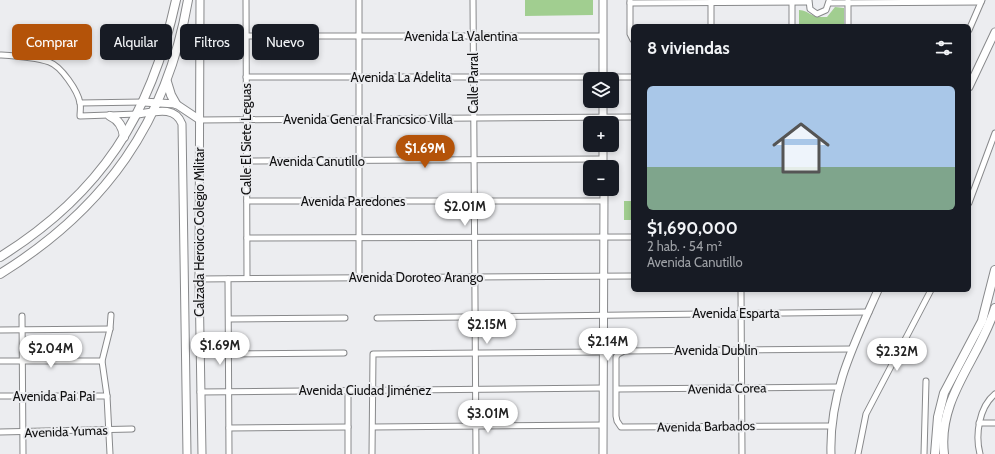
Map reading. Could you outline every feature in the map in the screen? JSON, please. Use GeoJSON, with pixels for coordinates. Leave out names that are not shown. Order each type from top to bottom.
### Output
{"type":"FeatureCollection","features":[{"type":"Feature","properties":{"kind":"main road"},"geometry":{"type":"LineString","coordinates":[[0,257],[25,241],[69,204],[97,176],[124,137],[144,102],[160,62],[176,0]]}},
{"type":"Feature","properties":{"kind":"main road"},"geometry":{"type":"LineString","coordinates":[[0,274],[26,258],[69,224],[97,195],[115,173],[154,112],[167,82],[174,64],[188,0]]}},
{"type":"Feature","properties":{"kind":"main road","name":"Calzada Heroico Colegio Militar"},"geometry":{"type":"LineString","coordinates":[[200,0],[199,352],[202,454]]}},
{"type":"Feature","properties":{"kind":"main road"},"geometry":{"type":"LineString","coordinates":[[603,0],[603,72]]}},
{"type":"Feature","properties":{"kind":"main road"},"geometry":{"type":"LineString","coordinates":[[972,76],[995,32]]}},
{"type":"Feature","properties":{"kind":"main road"},"geometry":{"type":"LineString","coordinates":[[167,82],[170,95],[176,104],[200,120]]}},
{"type":"Feature","properties":{"kind":"main road"},"geometry":{"type":"LineString","coordinates":[[144,102],[176,104]]}},
{"type":"Feature","properties":{"kind":"main road","name":"Calzada Heroico Colegio Militar"},"geometry":{"type":"LineString","coordinates":[[138,114],[154,112],[174,113],[178,115],[182,124],[187,454]]}},
{"type":"Feature","properties":{"kind":"main road"},"geometry":{"type":"LineString","coordinates":[[110,116],[119,122],[124,137]]}},
{"type":"Feature","properties":{"kind":"main road"},"geometry":{"type":"LineString","coordinates":[[603,454],[602,352],[604,196]]}},
{"type":"Feature","properties":{"kind":"main road"},"geometry":{"type":"LineString","coordinates":[[25,241],[27,253],[26,258]]}},
{"type":"Feature","properties":{"kind":"main road"},"geometry":{"type":"LineString","coordinates":[[935,454],[938,417],[944,392],[982,321],[995,270]]}},
{"type":"Feature","properties":{"kind":"main road"},"geometry":{"type":"LineString","coordinates":[[831,454],[831,426],[838,387],[852,349],[877,292]]}},
{"type":"Feature","properties":{"kind":"main road"},"geometry":{"type":"LineString","coordinates":[[944,454],[943,438],[948,405],[957,385],[985,335],[995,308]]}},
{"type":"Feature","properties":{"kind":"main road"},"geometry":{"type":"LineString","coordinates":[[185,321],[189,329],[196,330],[199,326]]}},
{"type":"Feature","properties":{"kind":"main road"},"geometry":{"type":"LineString","coordinates":[[185,343],[190,341],[195,343],[199,352]]}},
{"type":"Feature","properties":{"kind":"street","name":"Calle El Siete Leguas"},"geometry":{"type":"LineString","coordinates":[[246,0],[247,278]]}},
{"type":"Feature","properties":{"kind":"street"},"geometry":{"type":"LineString","coordinates":[[359,0],[359,278]]}},
{"type":"Feature","properties":{"kind":"street","name":"Calle Parral"},"geometry":{"type":"LineString","coordinates":[[473,0],[473,201],[476,454]]}},
{"type":"Feature","properties":{"kind":"street"},"geometry":{"type":"LineString","coordinates":[[631,36],[630,1],[808,1],[810,10],[817,14],[826,10],[828,1],[982,1],[971,26]]}},
{"type":"Feature","properties":{"kind":"street"},"geometry":{"type":"LineString","coordinates":[[711,1],[711,24]]}},
{"type":"Feature","properties":{"kind":"street"},"geometry":{"type":"LineString","coordinates":[[792,1],[792,24]]}},
{"type":"Feature","properties":{"kind":"street"},"geometry":{"type":"LineString","coordinates":[[848,1],[848,24]]}},
{"type":"Feature","properties":{"kind":"street","name":"Avenida La Valentina"},"geometry":{"type":"LineString","coordinates":[[246,36],[604,36]]}},
{"type":"Feature","properties":{"kind":"street"},"geometry":{"type":"LineString","coordinates":[[0,55],[21,56],[51,62],[60,69],[69,81],[80,103],[80,116],[138,114]]}},
{"type":"Feature","properties":{"kind":"street","name":"Avenida La Adelita"},"geometry":{"type":"LineString","coordinates":[[246,77],[583,78]]}},
{"type":"Feature","properties":{"kind":"street","name":"Avenida La Adelita"},"geometry":{"type":"LineString","coordinates":[[619,77],[631,77]]}},
{"type":"Feature","properties":{"kind":"street"},"geometry":{"type":"LineString","coordinates":[[80,103],[144,102]]}},
{"type":"Feature","properties":{"kind":"street","name":"Avenida General Francsico Villa"},"geometry":{"type":"LineString","coordinates":[[619,118],[631,117]]}},
{"type":"Feature","properties":{"kind":"street","name":"Avenida General Francsico Villa"},"geometry":{"type":"LineString","coordinates":[[200,120],[473,118],[583,120]]}},
{"type":"Feature","properties":{"kind":"street"},"geometry":{"type":"LineString","coordinates":[[971,197],[995,133]]}},
{"type":"Feature","properties":{"kind":"street","name":"Avenida Canutillo"},"geometry":{"type":"LineString","coordinates":[[246,161],[473,160],[583,163]]}},
{"type":"Feature","properties":{"kind":"street","name":"Avenida Paredones"},"geometry":{"type":"LineString","coordinates":[[247,201],[604,201]]}},
{"type":"Feature","properties":{"kind":"street"},"geometry":{"type":"LineString","coordinates":[[247,238],[631,237]]}},
{"type":"Feature","properties":{"kind":"street","name":"Avenida Doroteo Arango"},"geometry":{"type":"LineString","coordinates":[[199,279],[631,276]]}},
{"type":"Feature","properties":{"kind":"street"},"geometry":{"type":"LineString","coordinates":[[228,279],[229,454]]}},
{"type":"Feature","properties":{"kind":"street"},"geometry":{"type":"LineString","coordinates":[[741,292],[742,454]]}},
{"type":"Feature","properties":{"kind":"street"},"geometry":{"type":"LineString","coordinates":[[858,454],[866,414],[930,292]]}},
{"type":"Feature","properties":{"kind":"street","name":"Avenida Esparta"},"geometry":{"type":"LineString","coordinates":[[377,318],[869,312]]}},
{"type":"Feature","properties":{"kind":"street"},"geometry":{"type":"LineString","coordinates":[[110,454],[110,429],[102,360],[110,329],[111,315]]}},
{"type":"Feature","properties":{"kind":"street"},"geometry":{"type":"LineString","coordinates":[[22,316],[24,454]]}},
{"type":"Feature","properties":{"kind":"street"},"geometry":{"type":"LineString","coordinates":[[229,319],[345,318]]}},
{"type":"Feature","properties":{"kind":"street"},"geometry":{"type":"LineString","coordinates":[[0,330],[110,329]]}},
{"type":"Feature","properties":{"kind":"street","name":"Avenida Dublin"},"geometry":{"type":"LineString","coordinates":[[617,389],[616,357],[620,352],[852,349]]}},
{"type":"Feature","properties":{"kind":"street"},"geometry":{"type":"LineString","coordinates":[[372,454],[372,354],[602,352]]}},
{"type":"Feature","properties":{"kind":"street"},"geometry":{"type":"LineString","coordinates":[[228,354],[344,353]]}},
{"type":"Feature","properties":{"kind":"street"},"geometry":{"type":"LineString","coordinates":[[0,362],[102,360]]}},
{"type":"Feature","properties":{"kind":"street"},"geometry":{"type":"LineString","coordinates":[[924,454],[926,381]]}},
{"type":"Feature","properties":{"kind":"street","name":"Avenida Corea"},"geometry":{"type":"LineString","coordinates":[[617,389],[838,387]]}},
{"type":"Feature","properties":{"kind":"street","name":"Avenida Ciudad Jiménez"},"geometry":{"type":"LineString","coordinates":[[200,392],[603,388]]}},
{"type":"Feature","properties":{"kind":"street","name":"Avenida Barbados"},"geometry":{"type":"LineString","coordinates":[[617,389],[616,416],[618,424],[621,427],[831,426]]}},
{"type":"Feature","properties":{"kind":"street"},"geometry":{"type":"LineString","coordinates":[[348,390],[348,454]]}},
{"type":"Feature","properties":{"kind":"street"},"geometry":{"type":"LineString","coordinates":[[980,454],[979,423],[984,408],[995,394]]}},
{"type":"Feature","properties":{"kind":"street","name":"Avenida Pai Pai"},"geometry":{"type":"LineString","coordinates":[[0,396],[107,396]]}},
{"type":"Feature","properties":{"kind":"street"},"geometry":{"type":"LineString","coordinates":[[979,423],[995,423]]}},
{"type":"Feature","properties":{"kind":"street"},"geometry":{"type":"LineString","coordinates":[[372,427],[603,425]]}},
{"type":"Feature","properties":{"kind":"street"},"geometry":{"type":"LineString","coordinates":[[229,428],[348,427]]}},
{"type":"Feature","properties":{"kind":"street","name":"Avenida Yumas"},"geometry":{"type":"LineString","coordinates":[[0,432],[110,429],[132,430]]}},
{"type":"Feature","properties":{"kind":"green space"},"geometry":{"type":"Polygon","coordinates":[[[525,0],[593,0],[593,15],[525,16],[525,0]]]}},
{"type":"Feature","properties":{"kind":"green space"},"geometry":{"type":"Polygon","coordinates":[[[835,7],[844,8],[844,24],[799,24],[799,10],[821,17],[827,17],[835,7]]]}},
{"type":"Feature","properties":{"kind":"green space"},"geometry":{"type":"Polygon","coordinates":[[[624,201],[631,201],[631,220],[624,220],[624,201]]]}}]}
